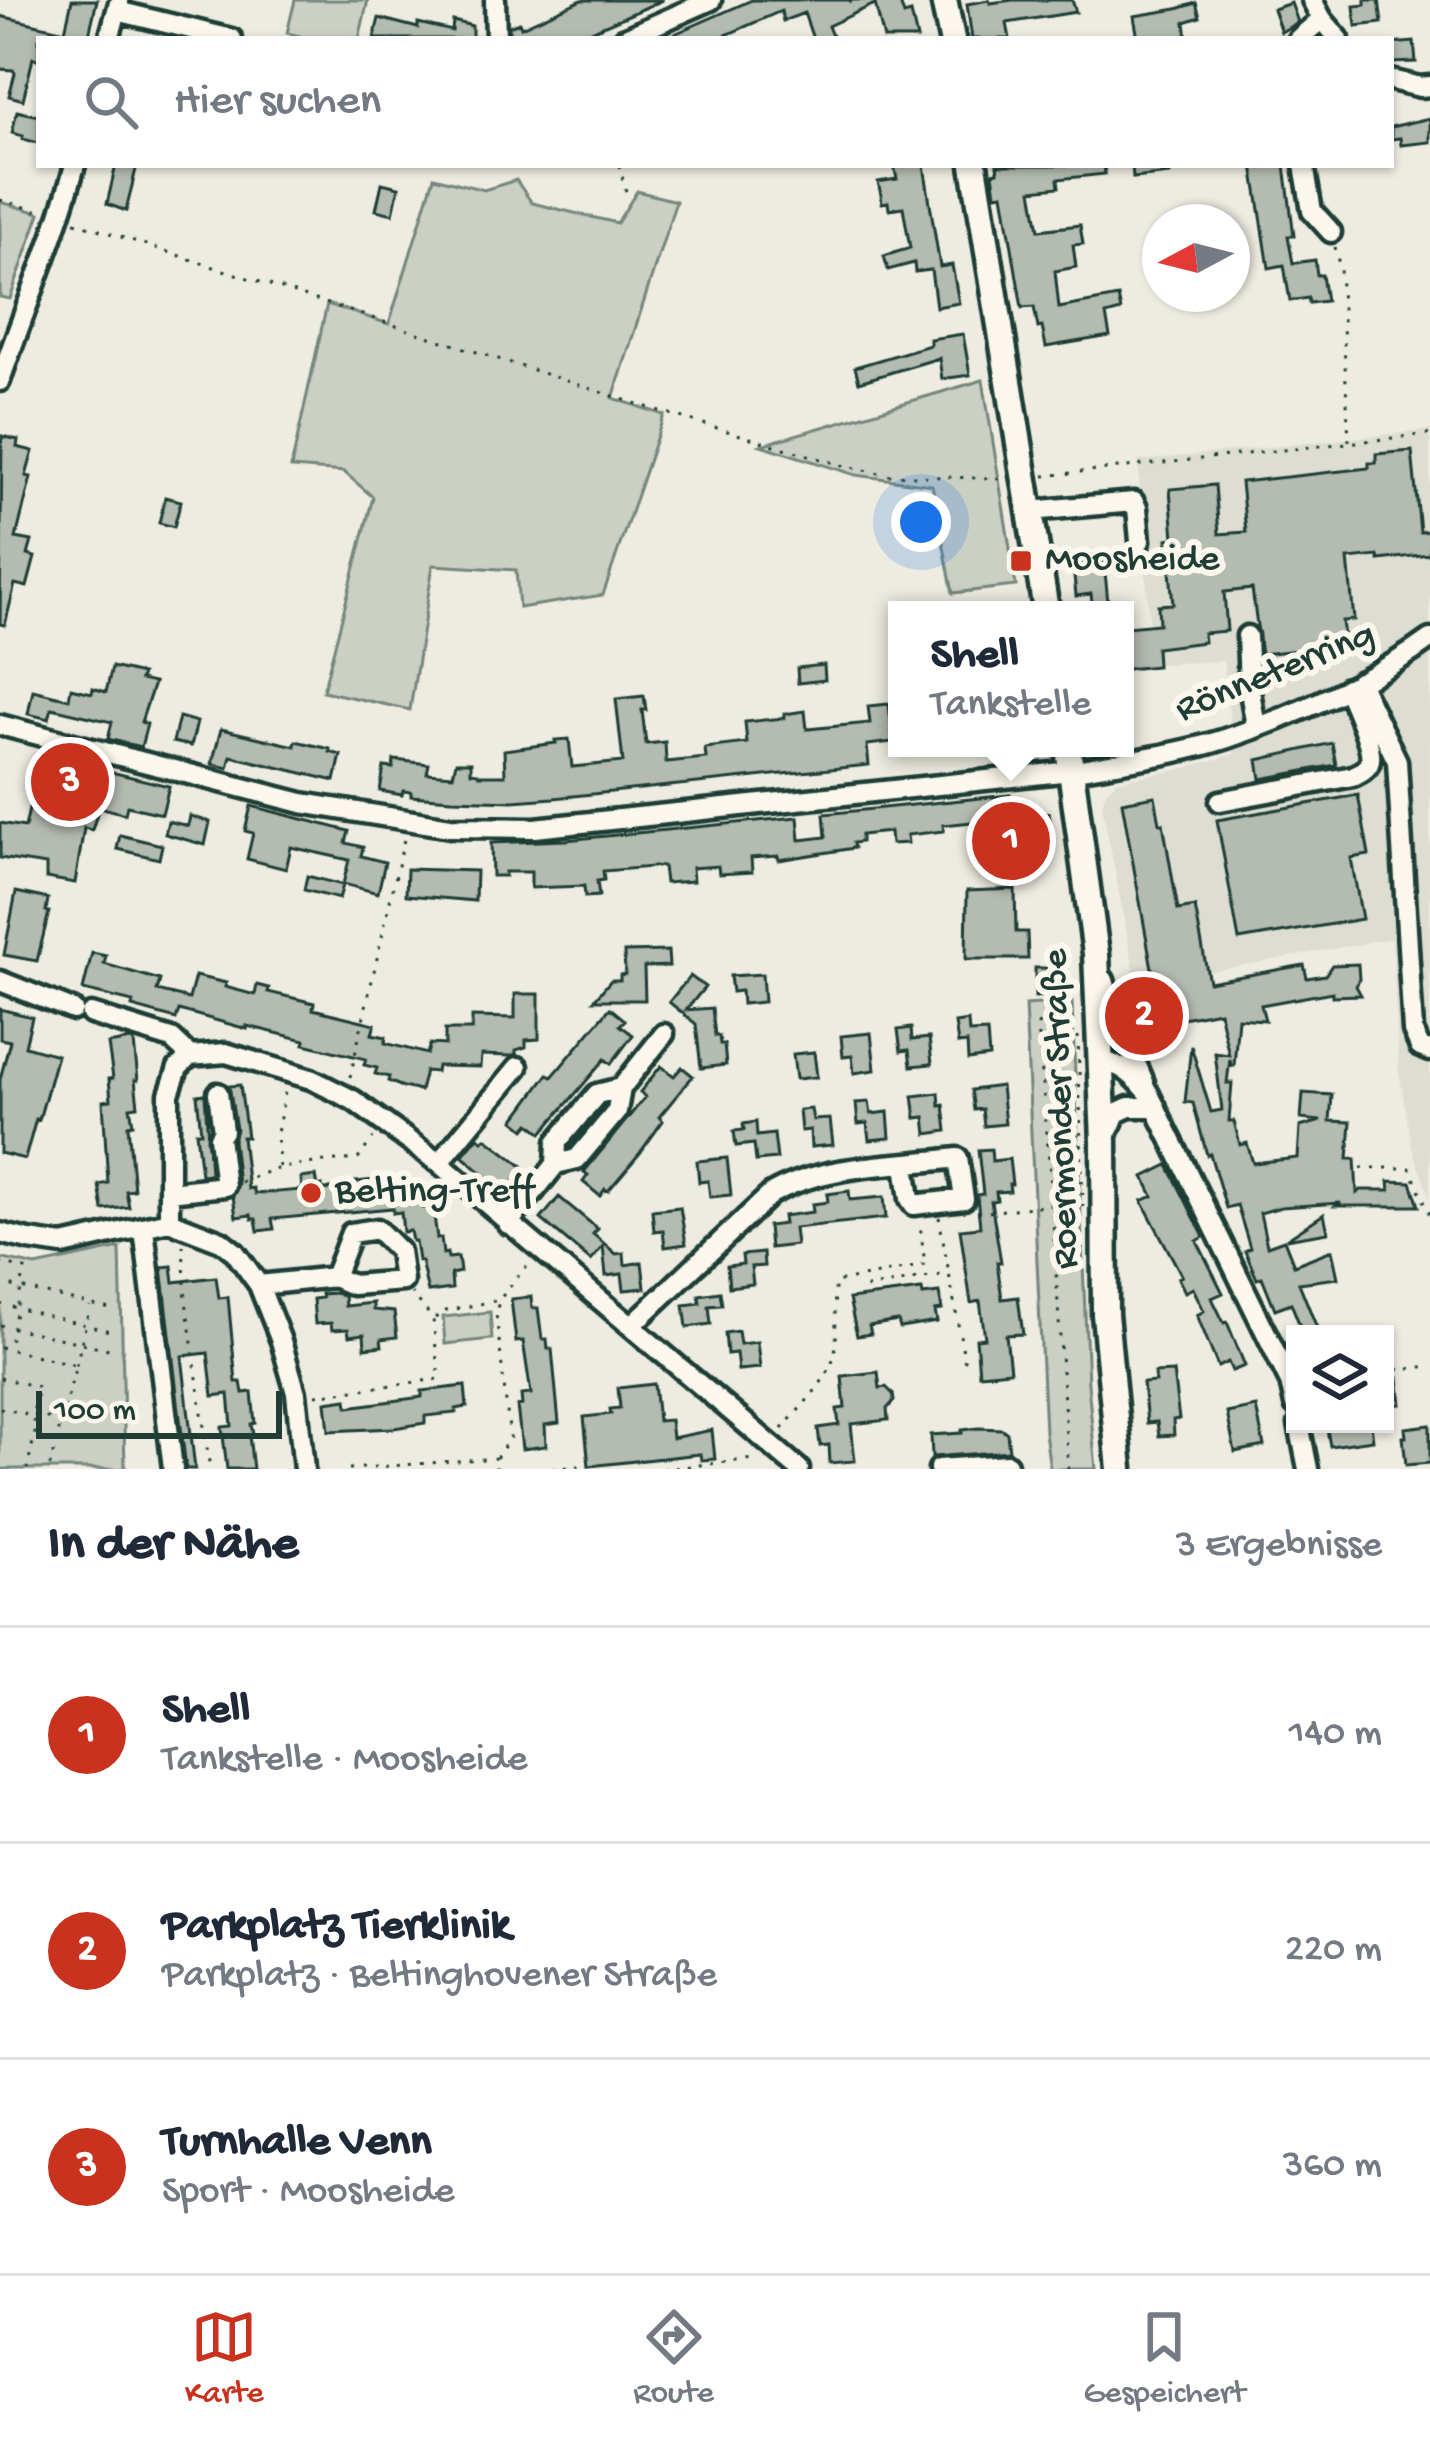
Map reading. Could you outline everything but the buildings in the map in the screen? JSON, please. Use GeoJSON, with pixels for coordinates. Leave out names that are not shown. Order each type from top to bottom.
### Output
{"type":"FeatureCollection","features":[{"type":"Feature","properties":{"kind":"main road"},"geometry":{"type":"LineString","coordinates":[[944,0],[951,36]]}},
{"type":"Feature","properties":{"kind":"main road"},"geometry":{"type":"LineString","coordinates":[[974,168],[1045,601]]}},
{"type":"Feature","properties":{"kind":"main road","name":"Roermonder Straße"},"geometry":{"type":"LineString","coordinates":[[1070,759],[1096,954],[1106,1314],[1120,1469]]}},
{"type":"Feature","properties":{"kind":"street"},"geometry":{"type":"LineString","coordinates":[[495,0],[496,36]]}},
{"type":"Feature","properties":{"kind":"street"},"geometry":{"type":"LineString","coordinates":[[630,36],[711,0]]}},
{"type":"Feature","properties":{"kind":"street"},"geometry":{"type":"LineString","coordinates":[[1312,0],[1336,36]]}},
{"type":"Feature","properties":{"kind":"street"},"geometry":{"type":"LineString","coordinates":[[110,36],[118,5],[222,36]]}},
{"type":"Feature","properties":{"kind":"street"},"geometry":{"type":"LineString","coordinates":[[1302,36],[1322,19]]}},
{"type":"Feature","properties":{"kind":"street"},"geometry":{"type":"LineString","coordinates":[[1394,81],[1430,86]]}},
{"type":"Feature","properties":{"kind":"street"},"geometry":{"type":"LineString","coordinates":[[0,381],[61,218],[74,168]]}},
{"type":"Feature","properties":{"kind":"street"},"geometry":{"type":"LineString","coordinates":[[1305,168],[1312,211],[1331,232]]}},
{"type":"Feature","properties":{"kind":"street"},"geometry":{"type":"LineString","coordinates":[[1030,511],[1134,502],[1140,542]]}},
{"type":"Feature","properties":{"kind":"street"},"geometry":{"type":"LineString","coordinates":[[1247,636],[1256,727]]}},
{"type":"Feature","properties":{"kind":"street","name":"Rönneterring"},"geometry":{"type":"LineString","coordinates":[[1134,757],[1226,739],[1353,686],[1430,639]]}},
{"type":"Feature","properties":{"kind":"street"},"geometry":{"type":"LineString","coordinates":[[1220,801],[1364,770],[1370,762],[1370,748],[1353,686]]}},
{"type":"Feature","properties":{"kind":"street"},"geometry":{"type":"LineString","coordinates":[[1353,686],[1397,761],[1412,1031],[1420,1047],[1430,1051]]}},
{"type":"Feature","properties":{"kind":"street"},"geometry":{"type":"LineString","coordinates":[[0,725],[302,803],[449,826],[535,828],[1070,759]]}},
{"type":"Feature","properties":{"kind":"street","name":"Rönneterring"},"geometry":{"type":"LineString","coordinates":[[1070,759],[1127,757]]}},
{"type":"Feature","properties":{"kind":"street"},"geometry":{"type":"LineString","coordinates":[[1096,954],[1141,1057],[1152,1100],[1286,1374]]}},
{"type":"Feature","properties":{"kind":"street"},"geometry":{"type":"LineString","coordinates":[[0,982],[172,1040],[190,1056]]}},
{"type":"Feature","properties":{"kind":"street"},"geometry":{"type":"LineString","coordinates":[[508,1224],[556,1164],[557,1142],[597,1094],[621,1088],[664,1034]]}},
{"type":"Feature","properties":{"kind":"street"},"geometry":{"type":"LineString","coordinates":[[176,1223],[169,1192],[169,1094],[178,1068],[190,1056],[226,1053],[311,1079],[346,1096],[439,1163],[799,1469]]}},
{"type":"Feature","properties":{"kind":"street"},"geometry":{"type":"LineString","coordinates":[[1102,1060],[1130,1072],[1152,1100]]}},
{"type":"Feature","properties":{"kind":"street"},"geometry":{"type":"LineString","coordinates":[[439,1163],[518,1067]]}},
{"type":"Feature","properties":{"kind":"street"},"geometry":{"type":"LineString","coordinates":[[169,1192],[225,1186],[218,1093]]}},
{"type":"Feature","properties":{"kind":"street"},"geometry":{"type":"LineString","coordinates":[[1104,1141],[1116,1113],[1152,1100]]}},
{"type":"Feature","properties":{"kind":"street"},"geometry":{"type":"LineString","coordinates":[[631,1326],[771,1194],[794,1181],[820,1173],[958,1158],[964,1199],[928,1205],[910,1199],[905,1165]]}},
{"type":"Feature","properties":{"kind":"street"},"geometry":{"type":"LineString","coordinates":[[0,1233],[63,1245],[176,1223],[221,1241],[259,1285],[281,1341],[296,1397],[304,1469]]}},
{"type":"Feature","properties":{"kind":"street"},"geometry":{"type":"LineString","coordinates":[[144,1228],[173,1469]]}},
{"type":"Feature","properties":{"kind":"street"},"geometry":{"type":"LineString","coordinates":[[259,1285],[334,1276],[352,1285],[403,1281],[399,1251],[377,1229],[351,1233],[334,1276]]}},
{"type":"Feature","properties":{"kind":"street"},"geometry":{"type":"LineString","coordinates":[[1301,1433],[1308,1469]]}},
{"type":"Feature","properties":{"kind":"street"},"geometry":{"type":"LineString","coordinates":[[939,1469],[1007,1464]]}},
{"type":"Feature","properties":{"kind":"path"},"geometry":{"type":"LineString","coordinates":[[850,0],[856,11]]}},
{"type":"Feature","properties":{"kind":"path"},"geometry":{"type":"LineString","coordinates":[[620,168],[628,200]]}},
{"type":"Feature","properties":{"kind":"path"},"geometry":{"type":"LineString","coordinates":[[0,200],[845,466],[889,475],[1009,479]]}},
{"type":"Feature","properties":{"kind":"path"},"geometry":{"type":"LineString","coordinates":[[1331,232],[1340,269],[1349,443]]}},
{"type":"Feature","properties":{"kind":"path"},"geometry":{"type":"LineString","coordinates":[[1041,477],[1430,434]]}},
{"type":"Feature","properties":{"kind":"path"},"geometry":{"type":"LineString","coordinates":[[346,1096],[408,820]]}},
{"type":"Feature","properties":{"kind":"path"},"geometry":{"type":"LineString","coordinates":[[1067,1469],[1038,1025],[1052,1013],[1099,1014]]}},
{"type":"Feature","properties":{"kind":"path"},"geometry":{"type":"LineString","coordinates":[[1078,1036],[1083,1216]]}},
{"type":"Feature","properties":{"kind":"path"},"geometry":{"type":"LineString","coordinates":[[279,1168],[277,1133],[290,1072]]}},
{"type":"Feature","properties":{"kind":"path"},"geometry":{"type":"LineString","coordinates":[[225,1186],[279,1168],[358,1159],[384,1122]]}},
{"type":"Feature","properties":{"kind":"path"},"geometry":{"type":"LineString","coordinates":[[1361,1168],[1410,1168],[1430,1215]]}},
{"type":"Feature","properties":{"kind":"path"},"geometry":{"type":"LineString","coordinates":[[964,1199],[975,1213],[1051,1205],[1082,1196]]}},
{"type":"Feature","properties":{"kind":"path"},"geometry":{"type":"LineString","coordinates":[[928,1205],[949,1274],[966,1369]]}},
{"type":"Feature","properties":{"kind":"path"},"geometry":{"type":"LineString","coordinates":[[663,1469],[754,1459],[766,1439],[777,1436],[824,1378],[835,1356],[836,1282],[925,1265],[928,1205]]}},
{"type":"Feature","properties":{"kind":"path"},"geometry":{"type":"LineString","coordinates":[[176,1223],[210,1469]]}},
{"type":"Feature","properties":{"kind":"path"},"geometry":{"type":"LineString","coordinates":[[496,1469],[496,1458],[510,1438],[496,1314],[499,1300],[539,1250]]}},
{"type":"Feature","properties":{"kind":"path"},"geometry":{"type":"LineString","coordinates":[[0,1263],[25,1269],[9,1349]]}},
{"type":"Feature","properties":{"kind":"path"},"geometry":{"type":"LineString","coordinates":[[866,1288],[949,1274]]}},
{"type":"Feature","properties":{"kind":"path"},"geometry":{"type":"LineString","coordinates":[[296,1397],[439,1379],[433,1319],[403,1281]]}},
{"type":"Feature","properties":{"kind":"path"},"geometry":{"type":"LineString","coordinates":[[0,1283],[114,1310]]}},
{"type":"Feature","properties":{"kind":"path"},"geometry":{"type":"LineString","coordinates":[[433,1319],[446,1311],[499,1300]]}},
{"type":"Feature","properties":{"kind":"path"},"geometry":{"type":"LineString","coordinates":[[0,1304],[114,1332]]}},
{"type":"Feature","properties":{"kind":"path"},"geometry":{"type":"LineString","coordinates":[[49,1469],[90,1304]]}},
{"type":"Feature","properties":{"kind":"path"},"geometry":{"type":"LineString","coordinates":[[0,1324],[113,1350]]}},
{"type":"Feature","properties":{"kind":"path"},"geometry":{"type":"LineString","coordinates":[[0,1347],[76,1365]]}},
{"type":"Feature","properties":{"kind":"path"},"geometry":{"type":"LineString","coordinates":[[1394,1370],[1430,1366]]}},
{"type":"Feature","properties":{"kind":"path"},"geometry":{"type":"LineString","coordinates":[[0,1378],[38,1387],[27,1469]]}},
{"type":"Feature","properties":{"kind":"path"},"geometry":{"type":"LineString","coordinates":[[0,1408],[60,1421]]}},
{"type":"Feature","properties":{"kind":"path"},"geometry":{"type":"LineString","coordinates":[[349,1469],[496,1458]]}},
{"type":"Feature","properties":{"kind":"path"},"geometry":{"type":"LineString","coordinates":[[553,1469],[578,1469]]}},
{"type":"Feature","properties":{"kind":"shaded area"},"geometry":{"type":"Polygon","coordinates":[[[295,0],[368,0],[360,36],[287,33],[295,0]]]}},
{"type":"Feature","properties":{"kind":"shaded area"},"geometry":{"type":"Polygon","coordinates":[[[434,177],[484,190],[516,180],[532,203],[617,223],[637,191],[676,201],[613,398],[664,415],[603,595],[519,608],[516,570],[433,565],[410,710],[323,691],[373,497],[344,472],[291,468],[327,304],[389,324],[434,177]]]}},
{"type":"Feature","properties":{"kind":"shaded area"},"geometry":{"type":"Polygon","coordinates":[[[0,202],[40,213],[10,299],[0,297],[0,202]]]}},
{"type":"Feature","properties":{"kind":"shaded area"},"geometry":{"type":"Polygon","coordinates":[[[983,380],[1016,586],[953,593],[932,485],[856,475],[761,445],[983,380]]]}},
{"type":"Feature","properties":{"kind":"shaded area"},"geometry":{"type":"Polygon","coordinates":[[[1430,430],[1430,628],[1372,666],[1430,636],[1430,1198],[1412,1148],[1399,1072],[1392,938],[1137,985],[1102,805],[1116,781],[1234,754],[1223,661],[1152,664],[1138,461],[1430,430]]]}},
{"type":"Feature","properties":{"kind":"shaded area"},"geometry":{"type":"Polygon","coordinates":[[[1072,1002],[1088,1384],[1096,1469],[1050,1469],[1045,1432],[1025,1005],[1072,1002]]]}},
{"type":"Feature","properties":{"kind":"shaded area"},"geometry":{"type":"Polygon","coordinates":[[[120,1248],[125,1469],[0,1469],[0,1258],[36,1266],[120,1248]]]}},
{"type":"Feature","properties":{"kind":"shaded area"},"geometry":{"type":"Polygon","coordinates":[[[490,1312],[492,1339],[445,1344],[443,1317],[490,1312]]]}},
{"type":"Feature","properties":{"kind":"place","name":"Moosheide"},"geometry":{"type":"Point","coordinates":[1021,561]}},
{"type":"Feature","properties":{"kind":"place","name":"Turnhalle Venn"},"geometry":{"type":"Point","coordinates":[70,782]}},
{"type":"Feature","properties":{"kind":"place","name":"Shell"},"geometry":{"type":"Point","coordinates":[1011,841]}},
{"type":"Feature","properties":{"kind":"place","name":"Parkplatz Tierklinik"},"geometry":{"type":"Point","coordinates":[1144,1016]}},
{"type":"Feature","properties":{"kind":"place","name":"Belting-Treff"},"geometry":{"type":"Point","coordinates":[311,1193]}}]}
